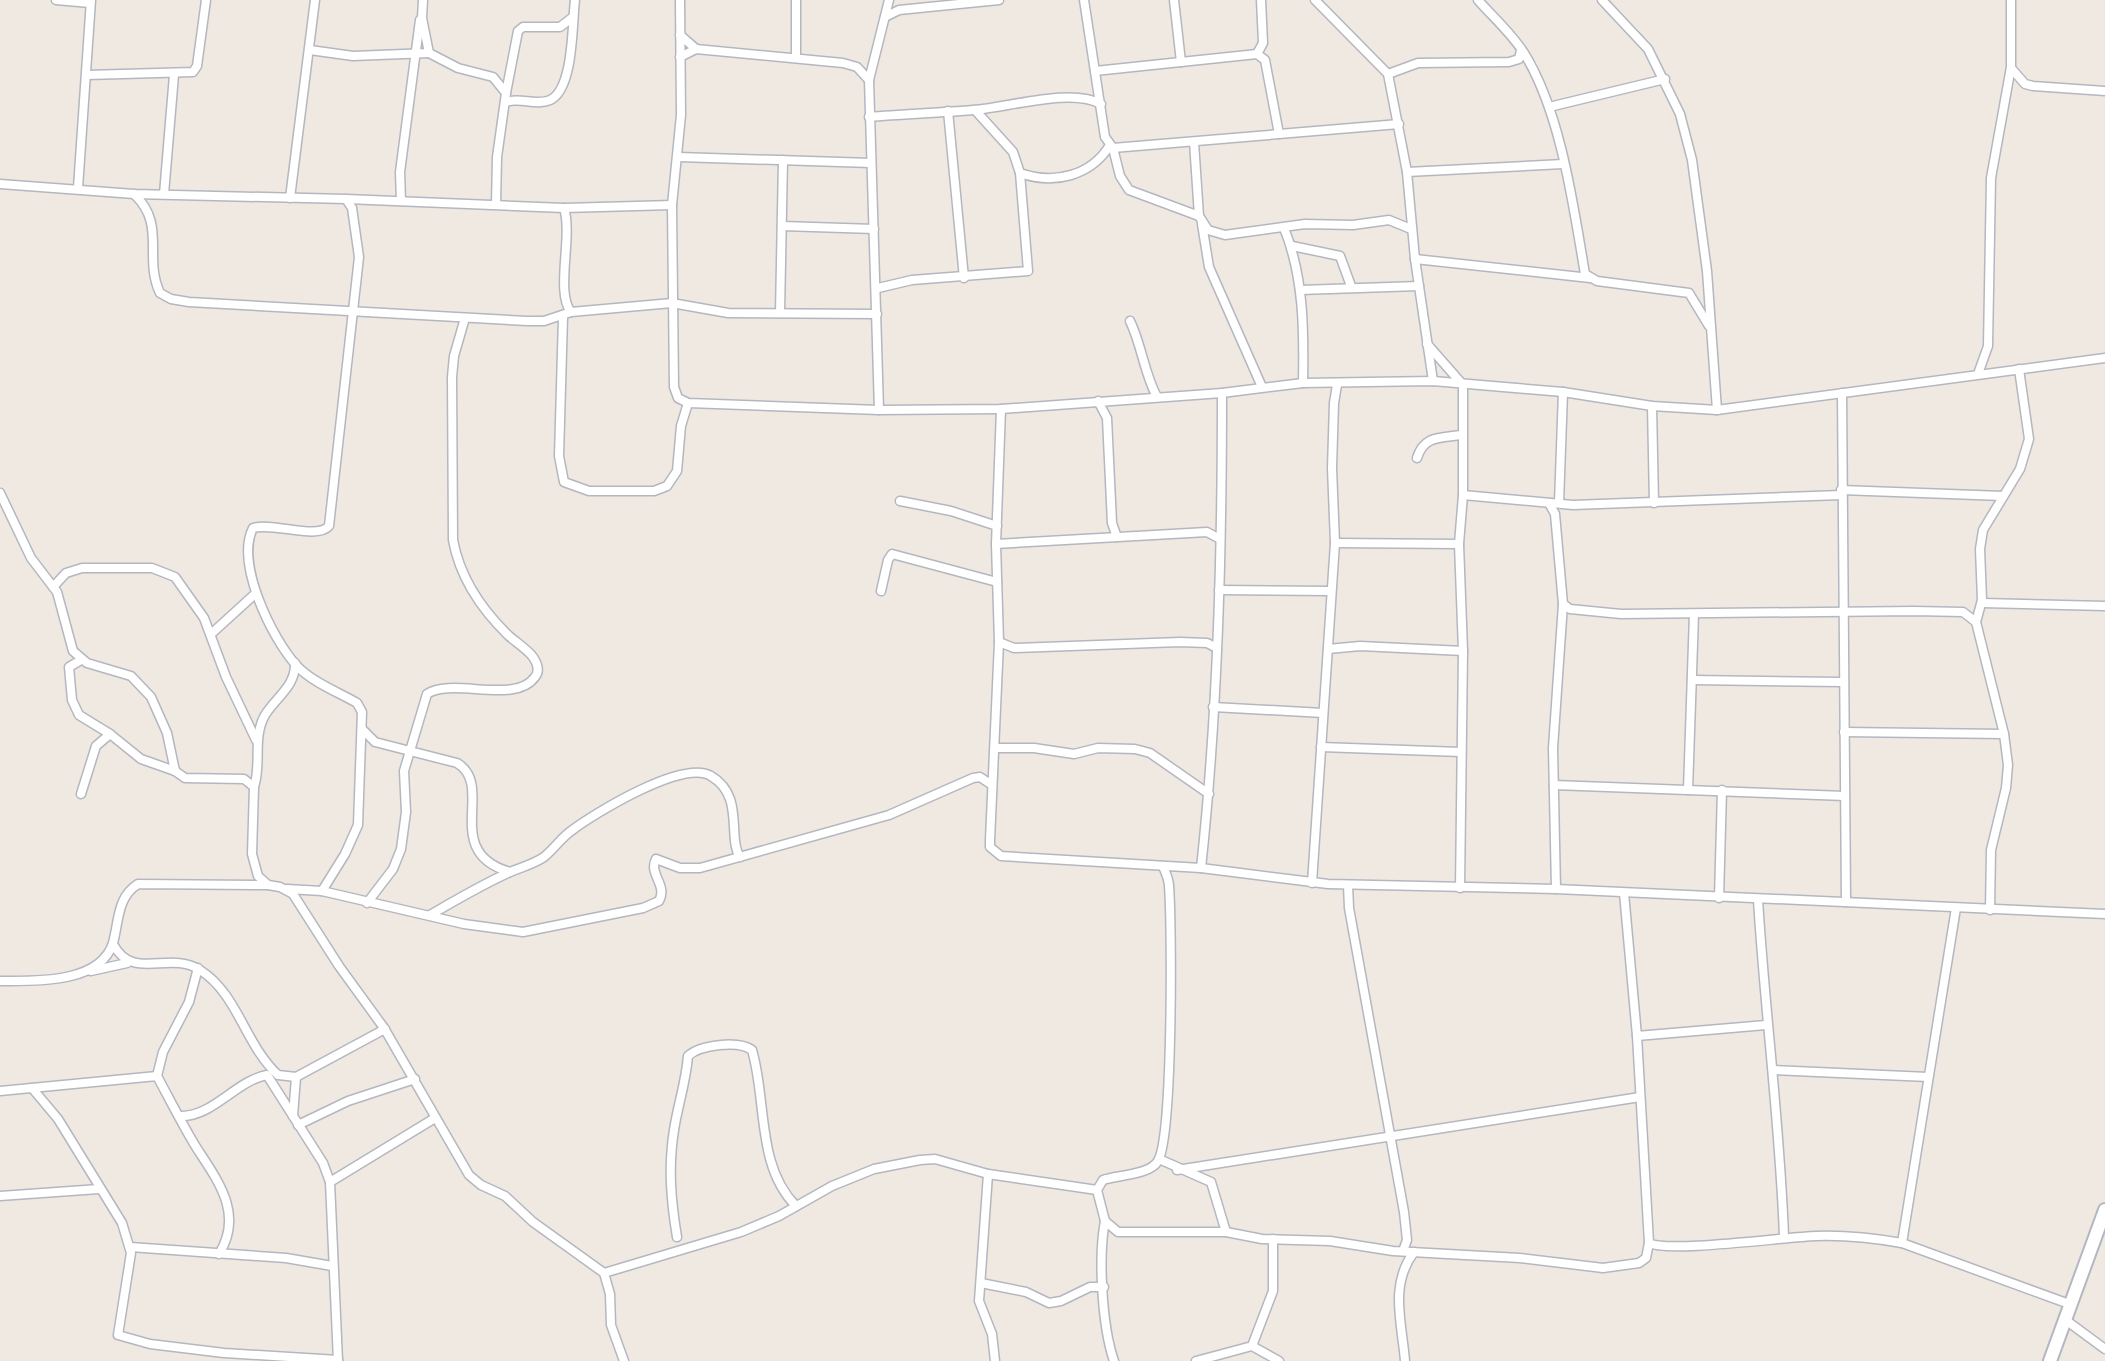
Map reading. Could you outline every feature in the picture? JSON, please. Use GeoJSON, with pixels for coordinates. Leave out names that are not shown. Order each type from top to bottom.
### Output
{"type":"FeatureCollection","features":[{"type":"Feature","properties":{"kind":"main road"},"geometry":{"type":"LineString","coordinates":[[2050,1361],[2102,1235],[2105,1210]]}},
{"type":"Feature","properties":{"kind":"street"},"geometry":{"type":"LineString","coordinates":[[56,0],[90,1],[78,188]]}},
{"type":"Feature","properties":{"kind":"street"},"geometry":{"type":"LineString","coordinates":[[87,75],[187,74],[197,66],[206,0]]}},
{"type":"Feature","properties":{"kind":"street"},"geometry":{"type":"LineString","coordinates":[[290,198],[315,0]]}},
{"type":"Feature","properties":{"kind":"street"},"geometry":{"type":"LineString","coordinates":[[401,201],[400,172],[423,0]]}},
{"type":"Feature","properties":{"kind":"street"},"geometry":{"type":"LineString","coordinates":[[506,98],[545,101],[556,96],[566,70],[573,34],[575,0]]}},
{"type":"Feature","properties":{"kind":"street"},"geometry":{"type":"LineString","coordinates":[[680,0],[681,115],[672,205],[672,303],[674,387],[678,398],[688,403],[879,410],[1001,409],[1222,393],[1303,383],[1337,385],[1433,382],[1563,391],[1652,406],[1717,411],[2105,358]]}},
{"type":"Feature","properties":{"kind":"street"},"geometry":{"type":"LineString","coordinates":[[796,0],[796,58]]}},
{"type":"Feature","properties":{"kind":"street"},"geometry":{"type":"LineString","coordinates":[[890,0],[899,10]]}},
{"type":"Feature","properties":{"kind":"street"},"geometry":{"type":"LineString","coordinates":[[879,410],[878,288],[869,80],[890,0]]}},
{"type":"Feature","properties":{"kind":"street"},"geometry":{"type":"LineString","coordinates":[[885,17],[899,10],[999,0]]}},
{"type":"Feature","properties":{"kind":"street"},"geometry":{"type":"LineString","coordinates":[[1084,0],[1105,137],[1112,146],[1120,176],[1129,190],[1201,220],[1214,234]]}},
{"type":"Feature","properties":{"kind":"street"},"geometry":{"type":"LineString","coordinates":[[1174,0],[1181,62]]}},
{"type":"Feature","properties":{"kind":"street"},"geometry":{"type":"LineString","coordinates":[[1257,54],[1263,44],[1261,0]]}},
{"type":"Feature","properties":{"kind":"street"},"geometry":{"type":"LineString","coordinates":[[1315,0],[1388,74],[1407,172],[1411,229],[1433,382]]}},
{"type":"Feature","properties":{"kind":"street"},"geometry":{"type":"LineString","coordinates":[[1478,0],[1521,49],[1539,81],[1549,107],[1563,164],[1585,274],[1590,278]]}},
{"type":"Feature","properties":{"kind":"street"},"geometry":{"type":"LineString","coordinates":[[1602,0],[1648,49],[1665,79],[1679,114],[1692,160],[1707,271],[1717,411]]}},
{"type":"Feature","properties":{"kind":"street"},"geometry":{"type":"LineString","coordinates":[[1978,374],[1988,346],[1991,178],[2011,67],[2011,0]]}},
{"type":"Feature","properties":{"kind":"street"},"geometry":{"type":"LineString","coordinates":[[422,11],[429,53]]}},
{"type":"Feature","properties":{"kind":"street"},"geometry":{"type":"LineString","coordinates":[[496,204],[497,157],[518,32],[523,27],[560,27],[573,17]]}},
{"type":"Feature","properties":{"kind":"street"},"geometry":{"type":"LineString","coordinates":[[680,35],[696,50]]}},
{"type":"Feature","properties":{"kind":"street"},"geometry":{"type":"LineString","coordinates":[[1388,74],[1418,63],[1509,62],[1519,59],[1521,49]]}},
{"type":"Feature","properties":{"kind":"street"},"geometry":{"type":"LineString","coordinates":[[310,50],[353,56],[429,53],[458,68],[493,77],[506,98]]}},
{"type":"Feature","properties":{"kind":"street"},"geometry":{"type":"LineString","coordinates":[[680,57],[696,50],[843,63],[857,67],[869,80]]}},
{"type":"Feature","properties":{"kind":"street"},"geometry":{"type":"LineString","coordinates":[[1095,71],[1257,54],[1265,60],[1279,134]]}},
{"type":"Feature","properties":{"kind":"street"},"geometry":{"type":"LineString","coordinates":[[2011,67],[2025,84],[2105,91]]}},
{"type":"Feature","properties":{"kind":"street"},"geometry":{"type":"LineString","coordinates":[[149,211],[161,194],[174,75]]}},
{"type":"Feature","properties":{"kind":"street"},"geometry":{"type":"LineString","coordinates":[[1549,107],[1665,79]]}},
{"type":"Feature","properties":{"kind":"street"},"geometry":{"type":"LineString","coordinates":[[869,117],[975,110],[1072,97],[1091,99],[1101,104]]}},
{"type":"Feature","properties":{"kind":"street"},"geometry":{"type":"LineString","coordinates":[[878,288],[912,280],[1028,271],[1020,173],[1013,152],[975,110]]}},
{"type":"Feature","properties":{"kind":"street"},"geometry":{"type":"LineString","coordinates":[[948,111],[964,278]]}},
{"type":"Feature","properties":{"kind":"street"},"geometry":{"type":"LineString","coordinates":[[1020,173],[1033,178],[1071,175],[1100,161],[1112,146],[1194,142],[1399,124]]}},
{"type":"Feature","properties":{"kind":"street"},"geometry":{"type":"LineString","coordinates":[[1194,142],[1201,220],[1209,267],[1262,387]]}},
{"type":"Feature","properties":{"kind":"street"},"geometry":{"type":"LineString","coordinates":[[678,157],[872,163]]}},
{"type":"Feature","properties":{"kind":"street"},"geometry":{"type":"LineString","coordinates":[[780,313],[783,160]]}},
{"type":"Feature","properties":{"kind":"street"},"geometry":{"type":"LineString","coordinates":[[1407,172],[1563,164]]}},
{"type":"Feature","properties":{"kind":"street"},"geometry":{"type":"LineString","coordinates":[[0,184],[134,194],[564,208],[672,205]]}},
{"type":"Feature","properties":{"kind":"street"},"geometry":{"type":"LineString","coordinates":[[134,194],[149,211],[156,283],[160,293],[171,299],[527,321],[563,317],[571,312],[672,303],[728,313],[877,314]]}},
{"type":"Feature","properties":{"kind":"street"},"geometry":{"type":"LineString","coordinates":[[322,891],[345,854],[358,825],[362,712],[357,703],[295,663],[256,593],[247,566],[249,536],[253,528],[270,526],[317,531],[329,526],[359,257],[352,208],[346,199]]}},
{"type":"Feature","properties":{"kind":"street"},"geometry":{"type":"LineString","coordinates":[[564,208],[568,252],[564,296],[571,312]]}},
{"type":"Feature","properties":{"kind":"street"},"geometry":{"type":"LineString","coordinates":[[1204,241],[1214,234],[1322,223],[1353,225],[1389,220],[1411,229]]}},
{"type":"Feature","properties":{"kind":"street"},"geometry":{"type":"LineString","coordinates":[[782,226],[874,229]]}},
{"type":"Feature","properties":{"kind":"street"},"geometry":{"type":"LineString","coordinates":[[1284,228],[1292,246],[1300,290],[1304,336],[1303,383]]}},
{"type":"Feature","properties":{"kind":"street"},"geometry":{"type":"LineString","coordinates":[[1292,246],[1340,256],[1351,286]]}},
{"type":"Feature","properties":{"kind":"street"},"geometry":{"type":"LineString","coordinates":[[1415,259],[1590,278],[1689,293],[1709,326]]}},
{"type":"Feature","properties":{"kind":"street"},"geometry":{"type":"LineString","coordinates":[[1300,290],[1351,286],[1419,286]]}},
{"type":"Feature","properties":{"kind":"street"},"geometry":{"type":"LineString","coordinates":[[563,317],[559,456],[564,482],[589,491],[654,491],[667,486],[677,471],[681,426],[688,403]]}},
{"type":"Feature","properties":{"kind":"street"},"geometry":{"type":"LineString","coordinates":[[367,903],[393,869],[401,849],[406,812],[404,771],[427,694],[434,689],[515,688],[528,683],[536,676],[538,668],[533,656],[508,635],[473,594],[456,557],[453,540],[452,377],[454,356],[465,318]]}},
{"type":"Feature","properties":{"kind":"street"},"geometry":{"type":"LineString","coordinates":[[1130,321],[1138,339],[1145,372],[1157,397]]}},
{"type":"Feature","properties":{"kind":"street"},"geometry":{"type":"LineString","coordinates":[[1427,344],[1463,385],[1463,495],[1459,544],[1462,651],[1460,888]]}},
{"type":"Feature","properties":{"kind":"street"},"geometry":{"type":"LineString","coordinates":[[1990,910],[1990,850],[2006,788],[2008,765],[2004,734],[1976,622],[1982,603],[1980,549],[1983,530],[2020,469],[2029,439],[2019,369]]}},
{"type":"Feature","properties":{"kind":"street"},"geometry":{"type":"LineString","coordinates":[[1312,883],[1335,543],[1332,468],[1337,385]]}},
{"type":"Feature","properties":{"kind":"street"},"geometry":{"type":"LineString","coordinates":[[1559,503],[1563,391]]}},
{"type":"Feature","properties":{"kind":"street"},"geometry":{"type":"LineString","coordinates":[[1201,868],[1209,794],[1219,590],[1222,393]]}},
{"type":"Feature","properties":{"kind":"street"},"geometry":{"type":"LineString","coordinates":[[1842,393],[1842,682],[1846,902]]}},
{"type":"Feature","properties":{"kind":"street"},"geometry":{"type":"LineString","coordinates":[[1098,401],[1107,418],[1112,523],[1118,537]]}},
{"type":"Feature","properties":{"kind":"street"},"geometry":{"type":"LineString","coordinates":[[1652,406],[1654,503]]}},
{"type":"Feature","properties":{"kind":"street"},"geometry":{"type":"LineString","coordinates":[[1001,409],[996,544],[999,642],[990,847],[1001,856],[1201,868],[1312,883],[1348,885],[1556,890],[2105,914]]}},
{"type":"Feature","properties":{"kind":"street"},"geometry":{"type":"LineString","coordinates":[[1417,458],[1419,449],[1429,439],[1461,435]]}},
{"type":"Feature","properties":{"kind":"street"},"geometry":{"type":"LineString","coordinates":[[1463,495],[1549,503],[1654,503],[1841,492],[2003,496]]}},
{"type":"Feature","properties":{"kind":"street"},"geometry":{"type":"LineString","coordinates":[[0,493],[31,558],[57,592],[70,643],[81,660],[131,676],[151,697],[167,733],[175,771]]}},
{"type":"Feature","properties":{"kind":"street"},"geometry":{"type":"LineString","coordinates":[[900,501],[950,511],[997,526]]}},
{"type":"Feature","properties":{"kind":"street"},"geometry":{"type":"LineString","coordinates":[[1549,503],[1555,514],[1563,604],[1553,748],[1556,890]]}},
{"type":"Feature","properties":{"kind":"street"},"geometry":{"type":"LineString","coordinates":[[996,544],[1207,532],[1220,538]]}},
{"type":"Feature","properties":{"kind":"street"},"geometry":{"type":"LineString","coordinates":[[1335,543],[1459,544]]}},
{"type":"Feature","properties":{"kind":"street"},"geometry":{"type":"LineString","coordinates":[[881,591],[888,560],[892,554],[997,582]]}},
{"type":"Feature","properties":{"kind":"street"},"geometry":{"type":"LineString","coordinates":[[53,587],[66,573],[82,568],[125,567],[167,571],[188,593],[211,634],[226,677],[256,740]]}},
{"type":"Feature","properties":{"kind":"street"},"geometry":{"type":"LineString","coordinates":[[1219,590],[1331,590]]}},
{"type":"Feature","properties":{"kind":"street"},"geometry":{"type":"LineString","coordinates":[[211,634],[256,593]]}},
{"type":"Feature","properties":{"kind":"street"},"geometry":{"type":"LineString","coordinates":[[1982,603],[2105,606]]}},
{"type":"Feature","properties":{"kind":"street"},"geometry":{"type":"LineString","coordinates":[[1563,604],[1584,612],[1963,612],[1976,622]]}},
{"type":"Feature","properties":{"kind":"street"},"geometry":{"type":"LineString","coordinates":[[1688,790],[1694,614]]}},
{"type":"Feature","properties":{"kind":"street"},"geometry":{"type":"LineString","coordinates":[[999,642],[1014,648],[1180,642],[1206,643],[1216,647]]}},
{"type":"Feature","properties":{"kind":"street"},"geometry":{"type":"LineString","coordinates":[[1328,649],[1360,646],[1462,651]]}},
{"type":"Feature","properties":{"kind":"street"},"geometry":{"type":"LineString","coordinates":[[81,660],[69,667],[68,671],[74,708],[79,715],[110,734],[141,759],[175,771],[185,778],[244,779],[254,787]]}},
{"type":"Feature","properties":{"kind":"street"},"geometry":{"type":"LineString","coordinates":[[268,886],[254,867],[256,740],[265,716],[294,678],[295,663]]}},
{"type":"Feature","properties":{"kind":"street"},"geometry":{"type":"LineString","coordinates":[[1692,680],[1842,682]]}},
{"type":"Feature","properties":{"kind":"street"},"geometry":{"type":"LineString","coordinates":[[1213,707],[1323,713]]}},
{"type":"Feature","properties":{"kind":"street"},"geometry":{"type":"LineString","coordinates":[[363,730],[375,742],[457,763],[465,768],[472,781],[471,837],[488,863],[510,872]]}},
{"type":"Feature","properties":{"kind":"street"},"geometry":{"type":"LineString","coordinates":[[1844,732],[2004,734]]}},
{"type":"Feature","properties":{"kind":"street"},"geometry":{"type":"LineString","coordinates":[[81,794],[96,746],[110,734]]}},
{"type":"Feature","properties":{"kind":"street"},"geometry":{"type":"LineString","coordinates":[[362,752],[375,742]]}},
{"type":"Feature","properties":{"kind":"street"},"geometry":{"type":"LineString","coordinates":[[1321,747],[1461,752]]}},
{"type":"Feature","properties":{"kind":"street"},"geometry":{"type":"LineString","coordinates":[[995,748],[1034,748],[1074,754],[1098,748],[1135,749],[1150,753],[1209,794]]}},
{"type":"Feature","properties":{"kind":"street"},"geometry":{"type":"LineString","coordinates":[[430,915],[545,856],[576,827],[643,790],[684,773],[701,771],[713,776],[730,801],[735,814],[735,846],[740,857]]}},
{"type":"Feature","properties":{"kind":"street"},"geometry":{"type":"LineString","coordinates":[[88,971],[108,954],[113,944],[123,899],[138,884],[268,886],[322,891],[367,903],[509,931],[552,928],[643,908],[659,901],[662,888],[653,869],[656,859],[689,869],[889,815],[973,778],[986,779],[992,785]]}},
{"type":"Feature","properties":{"kind":"street"},"geometry":{"type":"LineString","coordinates":[[1555,786],[1845,796]]}},
{"type":"Feature","properties":{"kind":"street"},"geometry":{"type":"LineString","coordinates":[[1719,898],[1722,790]]}},
{"type":"Feature","properties":{"kind":"street"},"geometry":{"type":"LineString","coordinates":[[1114,1361],[1104,1321],[1101,1248],[1105,1220],[1097,1190],[1103,1180],[1150,1168],[1159,1159],[1167,1097],[1168,1032],[1169,883],[1163,866]]}},
{"type":"Feature","properties":{"kind":"street"},"geometry":{"type":"LineString","coordinates":[[1348,885],[1404,1212],[1407,1240],[1403,1251]]}},
{"type":"Feature","properties":{"kind":"street"},"geometry":{"type":"LineString","coordinates":[[284,889],[293,894],[339,966],[385,1029],[469,1175],[481,1185],[505,1196],[533,1222],[604,1273],[610,1294],[611,1325],[624,1361]]}},
{"type":"Feature","properties":{"kind":"street"},"geometry":{"type":"LineString","coordinates":[[1105,1220],[1118,1232],[1226,1232],[1273,1239],[1330,1241],[1393,1251],[1616,1268],[1639,1263],[1646,1258],[1649,1243],[1637,1036],[1625,893]]}},
{"type":"Feature","properties":{"kind":"street"},"geometry":{"type":"LineString","coordinates":[[1758,900],[1784,1237]]}},
{"type":"Feature","properties":{"kind":"street"},"geometry":{"type":"LineString","coordinates":[[1902,1243],[1956,908]]}},
{"type":"Feature","properties":{"kind":"street"},"geometry":{"type":"LineString","coordinates":[[113,944],[120,958],[127,963]]}},
{"type":"Feature","properties":{"kind":"street"},"geometry":{"type":"LineString","coordinates":[[0,981],[32,980],[127,963],[177,963],[198,968],[231,1003],[253,1045],[278,1075],[296,1077],[385,1029]]}},
{"type":"Feature","properties":{"kind":"street"},"geometry":{"type":"LineString","coordinates":[[198,968],[189,1002],[163,1052],[157,1076],[221,1182],[230,1211],[228,1239],[219,1254]]}},
{"type":"Feature","properties":{"kind":"street"},"geometry":{"type":"LineString","coordinates":[[1637,1036],[1766,1025]]}},
{"type":"Feature","properties":{"kind":"street"},"geometry":{"type":"LineString","coordinates":[[677,1237],[671,1203],[671,1157],[674,1129],[686,1086],[688,1056],[695,1049],[741,1046],[752,1050],[766,1139],[780,1182],[796,1206]]}},
{"type":"Feature","properties":{"kind":"street"},"geometry":{"type":"LineString","coordinates":[[1773,1070],[1928,1077]]}},
{"type":"Feature","properties":{"kind":"street"},"geometry":{"type":"LineString","coordinates":[[32,1088],[58,1119],[122,1223],[130,1247],[118,1330],[121,1338],[236,1354],[338,1360],[330,1182],[323,1163],[267,1075],[248,1082],[197,1114],[179,1116]]}},
{"type":"Feature","properties":{"kind":"street"},"geometry":{"type":"LineString","coordinates":[[0,1091],[157,1076]]}},
{"type":"Feature","properties":{"kind":"street"},"geometry":{"type":"LineString","coordinates":[[295,1121],[296,1077]]}},
{"type":"Feature","properties":{"kind":"street"},"geometry":{"type":"LineString","coordinates":[[295,1121],[415,1079]]}},
{"type":"Feature","properties":{"kind":"street"},"geometry":{"type":"LineString","coordinates":[[1177,1170],[1640,1097]]}},
{"type":"Feature","properties":{"kind":"street"},"geometry":{"type":"LineString","coordinates":[[330,1182],[435,1118]]}},
{"type":"Feature","properties":{"kind":"street"},"geometry":{"type":"LineString","coordinates":[[604,1273],[741,1232],[832,1186],[874,1169],[920,1160],[934,1159],[988,1174],[1097,1190]]}},
{"type":"Feature","properties":{"kind":"street"},"geometry":{"type":"LineString","coordinates":[[1159,1159],[1177,1170],[1200,1175],[1211,1182],[1226,1232]]}},
{"type":"Feature","properties":{"kind":"street"},"geometry":{"type":"LineString","coordinates":[[988,1174],[979,1301],[992,1334],[995,1361]]}},
{"type":"Feature","properties":{"kind":"street"},"geometry":{"type":"LineString","coordinates":[[0,1196],[99,1189]]}},
{"type":"Feature","properties":{"kind":"street"},"geometry":{"type":"LineString","coordinates":[[1649,1243],[1658,1246],[1681,1246],[1784,1237],[1848,1237],[1902,1243],[2072,1305]]}},
{"type":"Feature","properties":{"kind":"street"},"geometry":{"type":"LineString","coordinates":[[1252,1346],[1273,1291],[1273,1239]]}},
{"type":"Feature","properties":{"kind":"street"},"geometry":{"type":"LineString","coordinates":[[130,1247],[286,1258],[332,1266]]}},
{"type":"Feature","properties":{"kind":"street"},"geometry":{"type":"LineString","coordinates":[[1393,1251],[1402,1268]]}},
{"type":"Feature","properties":{"kind":"street"},"geometry":{"type":"LineString","coordinates":[[1405,1361],[1399,1313],[1402,1268],[1413,1252]]}},
{"type":"Feature","properties":{"kind":"street"},"geometry":{"type":"LineString","coordinates":[[981,1283],[1026,1292],[1049,1303],[1061,1301],[1090,1287],[1104,1287]]}},
{"type":"Feature","properties":{"kind":"street"},"geometry":{"type":"LineString","coordinates":[[2067,1321],[2105,1349]]}},
{"type":"Feature","properties":{"kind":"street"},"geometry":{"type":"LineString","coordinates":[[1197,1361],[1252,1346],[1279,1361]]}}]}
